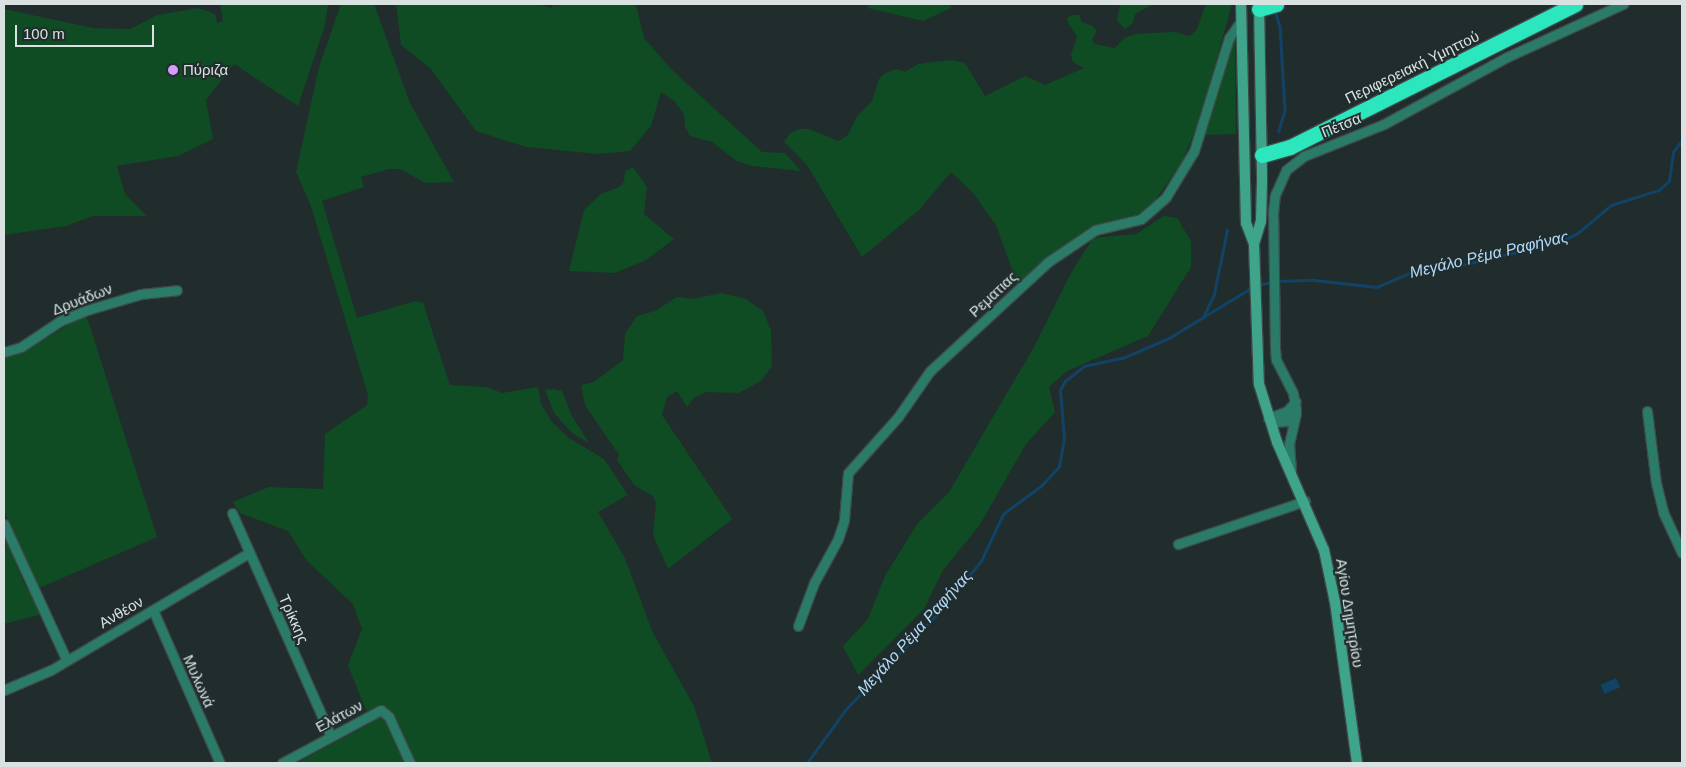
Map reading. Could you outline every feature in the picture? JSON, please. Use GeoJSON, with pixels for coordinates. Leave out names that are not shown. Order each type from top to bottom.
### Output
{"type":"FeatureCollection","features":[{"type":"Feature","properties":{"kind":"highway"},"geometry":{"type":"LineString","coordinates":[[1259,6],[1276,4]]}},
{"type":"Feature","properties":{"kind":"highway","name":"Περιφερειακή Υμηττού"},"geometry":{"type":"LineString","coordinates":[[1262,155],[1290,147],[1575,4]]}},
{"type":"Feature","properties":{"kind":"main road"},"geometry":{"type":"LineString","coordinates":[[1241,4],[1246,223],[1254,244]]}},
{"type":"Feature","properties":{"kind":"main road"},"geometry":{"type":"LineString","coordinates":[[1241,21],[1259,6]]}},
{"type":"Feature","properties":{"kind":"main road"},"geometry":{"type":"LineString","coordinates":[[1259,6],[1262,155],[1261,222],[1254,244],[1256,346],[1259,384],[1268,418],[1291,473]]}},
{"type":"Feature","properties":{"kind":"main road"},"geometry":{"type":"LineString","coordinates":[[1244,155],[1262,155]]}},
{"type":"Feature","properties":{"kind":"main road","name":"Αγίου Δημητρίου"},"geometry":{"type":"LineString","coordinates":[[1291,473],[1305,501],[1330,576],[1358,763]]}},
{"type":"Feature","properties":{"kind":"street","name":"Πέτσα"},"geometry":{"type":"LineString","coordinates":[[1296,405],[1281,374],[1275,348],[1272,247],[1275,195],[1280,180],[1294,161],[1384,124],[1507,57],[1623,4]]}},
{"type":"Feature","properties":{"kind":"street","name":"Ρεματιας"},"geometry":{"type":"LineString","coordinates":[[798,626],[841,529],[848,472],[898,416],[930,371],[1048,262],[1095,230],[1142,219],[1166,197],[1194,151],[1229,38],[1241,21]]}},
{"type":"Feature","properties":{"kind":"street","name":"Δρυάδων"},"geometry":{"type":"LineString","coordinates":[[4,352],[21,347],[60,321],[87,310],[141,294],[178,290]]}},
{"type":"Feature","properties":{"kind":"street"},"geometry":{"type":"LineString","coordinates":[[1268,418],[1287,411],[1296,405]]}},
{"type":"Feature","properties":{"kind":"street"},"geometry":{"type":"LineString","coordinates":[[1291,473],[1289,444],[1296,405]]}},
{"type":"Feature","properties":{"kind":"street"},"geometry":{"type":"LineString","coordinates":[[1647,411],[1656,483],[1663,512],[1682,553]]}},
{"type":"Feature","properties":{"kind":"street"},"geometry":{"type":"LineString","coordinates":[[1178,544],[1305,501]]}},
{"type":"Feature","properties":{"kind":"street","name":"Τρίκκης"},"geometry":{"type":"LineString","coordinates":[[232,513],[331,736]]}},
{"type":"Feature","properties":{"kind":"street"},"geometry":{"type":"LineString","coordinates":[[4,524],[66,659]]}},
{"type":"Feature","properties":{"kind":"street","name":"Ανθέον"},"geometry":{"type":"LineString","coordinates":[[4,690],[51,670],[66,659],[249,553]]}},
{"type":"Feature","properties":{"kind":"street","name":"Μυλωνά"},"geometry":{"type":"LineString","coordinates":[[153,610],[220,763]]}},
{"type":"Feature","properties":{"kind":"street","name":"Ελάτων"},"geometry":{"type":"LineString","coordinates":[[282,763],[381,710],[390,718],[410,763]]}},
{"type":"Feature","properties":{"kind":"green space"},"geometry":{"type":"Polygon","coordinates":[[[220,4],[328,4],[325,25],[298,106],[234,64],[206,100],[213,139],[178,156],[117,166],[125,194],[147,216],[93,216],[66,226],[4,235],[4,9],[93,28],[130,29],[157,15],[198,8],[215,14],[217,23],[223,21],[220,4]]]}},
{"type":"Feature","properties":{"kind":"green space"},"geometry":{"type":"Polygon","coordinates":[[[341,4],[374,4],[410,103],[454,182],[426,183],[400,169],[389,169],[361,177],[364,187],[322,201],[357,318],[416,301],[423,303],[450,385],[486,387],[502,393],[538,387],[541,404],[552,422],[569,438],[604,459],[628,495],[598,512],[625,558],[652,631],[694,706],[712,763],[297,763],[371,723],[348,665],[362,629],[353,604],[307,561],[288,531],[240,513],[233,502],[269,487],[323,489],[325,434],[367,405],[368,395],[311,206],[296,172],[319,67],[341,4]]]}},
{"type":"Feature","properties":{"kind":"green space"},"geometry":{"type":"Polygon","coordinates":[[[396,4],[538,4],[551,8],[554,4],[636,4],[644,38],[672,70],[762,152],[785,153],[801,171],[752,166],[737,161],[712,142],[690,136],[685,127],[684,114],[674,101],[661,92],[651,126],[630,151],[598,154],[526,147],[476,131],[431,69],[401,45],[396,4]]]}},
{"type":"Feature","properties":{"kind":"green space"},"geometry":{"type":"Polygon","coordinates":[[[869,4],[950,4],[951,8],[923,21],[868,8],[869,4]]]}},
{"type":"Feature","properties":{"kind":"green space"},"geometry":{"type":"Polygon","coordinates":[[[1120,4],[1154,4],[1135,14],[1133,23],[1125,29],[1117,21],[1120,4]]]}},
{"type":"Feature","properties":{"kind":"green space"},"geometry":{"type":"Polygon","coordinates":[[[1206,4],[1232,4],[1200,120],[1181,164],[1153,203],[1142,213],[1088,230],[1053,253],[1018,286],[996,225],[973,193],[951,172],[919,210],[862,257],[807,165],[784,142],[790,133],[799,129],[809,129],[838,141],[847,136],[858,115],[872,101],[879,79],[885,73],[897,69],[905,72],[918,64],[951,60],[965,63],[985,96],[1025,76],[1045,85],[1084,68],[1073,62],[1071,55],[1077,37],[1066,19],[1072,15],[1079,15],[1082,22],[1093,26],[1097,31],[1092,40],[1095,44],[1115,48],[1124,38],[1135,34],[1175,32],[1190,36],[1197,29],[1206,4]]]}},
{"type":"Feature","properties":{"kind":"green space"},"geometry":{"type":"Polygon","coordinates":[[[1235,39],[1236,134],[1205,135],[1219,81],[1235,39]]]}},
{"type":"Feature","properties":{"kind":"green space"},"geometry":{"type":"Polygon","coordinates":[[[633,167],[647,187],[644,214],[674,239],[646,260],[615,273],[569,271],[584,210],[601,194],[619,187],[624,182],[625,171],[633,167]]]}},
{"type":"Feature","properties":{"kind":"green space"},"geometry":{"type":"Polygon","coordinates":[[[1164,216],[1177,218],[1191,241],[1191,267],[1148,336],[1067,371],[1049,387],[1055,412],[1026,444],[979,526],[943,570],[924,609],[858,675],[843,646],[868,619],[885,576],[917,524],[949,492],[1034,347],[1071,273],[1093,238],[1136,234],[1164,216]]]}},
{"type":"Feature","properties":{"kind":"green space"},"geometry":{"type":"Polygon","coordinates":[[[722,293],[746,299],[763,311],[771,330],[772,366],[761,381],[738,393],[706,392],[694,398],[687,407],[677,391],[667,397],[662,415],[732,519],[668,569],[653,535],[656,503],[653,496],[634,485],[617,460],[619,455],[585,405],[581,385],[594,382],[623,360],[625,334],[637,316],[655,311],[677,297],[692,299],[722,293]]]}},
{"type":"Feature","properties":{"kind":"green space"},"geometry":{"type":"Polygon","coordinates":[[[86,314],[157,537],[37,589],[4,511],[4,356],[30,348],[86,314]]]}},
{"type":"Feature","properties":{"kind":"green space"},"geometry":{"type":"Polygon","coordinates":[[[545,390],[562,391],[572,416],[589,443],[572,433],[554,413],[545,390]]]}},
{"type":"Feature","properties":{"kind":"green space"},"geometry":{"type":"Polygon","coordinates":[[[4,535],[24,583],[42,614],[4,624],[4,535]]]}},
{"type":"Feature","properties":{"kind":"water"},"geometry":{"type":"Polygon","coordinates":[[[1616,678],[1620,687],[1605,694],[1600,685],[1616,678]]]}},
{"type":"Feature","properties":{"kind":"waterway"},"geometry":{"type":"LineString","coordinates":[[1275,11],[1280,26],[1285,111],[1279,131]]}},
{"type":"Feature","properties":{"kind":"waterway","name":"Μεγάλο Ρέμα Ραφήνας"},"geometry":{"type":"LineString","coordinates":[[1277,281],[1314,280],[1377,287],[1416,270],[1466,264],[1560,242],[1578,233],[1611,205],[1659,190],[1669,181],[1673,152],[1682,140]]}},
{"type":"Feature","properties":{"kind":"waterway"},"geometry":{"type":"LineString","coordinates":[[1203,317],[1214,294],[1227,230]]}},
{"type":"Feature","properties":{"kind":"waterway","name":"Μεγάλο Ρέμα Ραφήνας"},"geometry":{"type":"LineString","coordinates":[[1258,285],[1272,282]]}},
{"type":"Feature","properties":{"kind":"waterway","name":"Μεγάλο Ρέμα Ραφήνας"},"geometry":{"type":"LineString","coordinates":[[807,763],[846,709],[942,609],[981,561],[1003,514],[1041,486],[1059,467],[1064,439],[1060,390],[1065,381],[1084,366],[1123,358],[1169,338],[1253,287]]}},
{"type":"Feature","properties":{"kind":"place","name":"Πύριζα"},"geometry":{"type":"Point","coordinates":[173,70]}}]}
